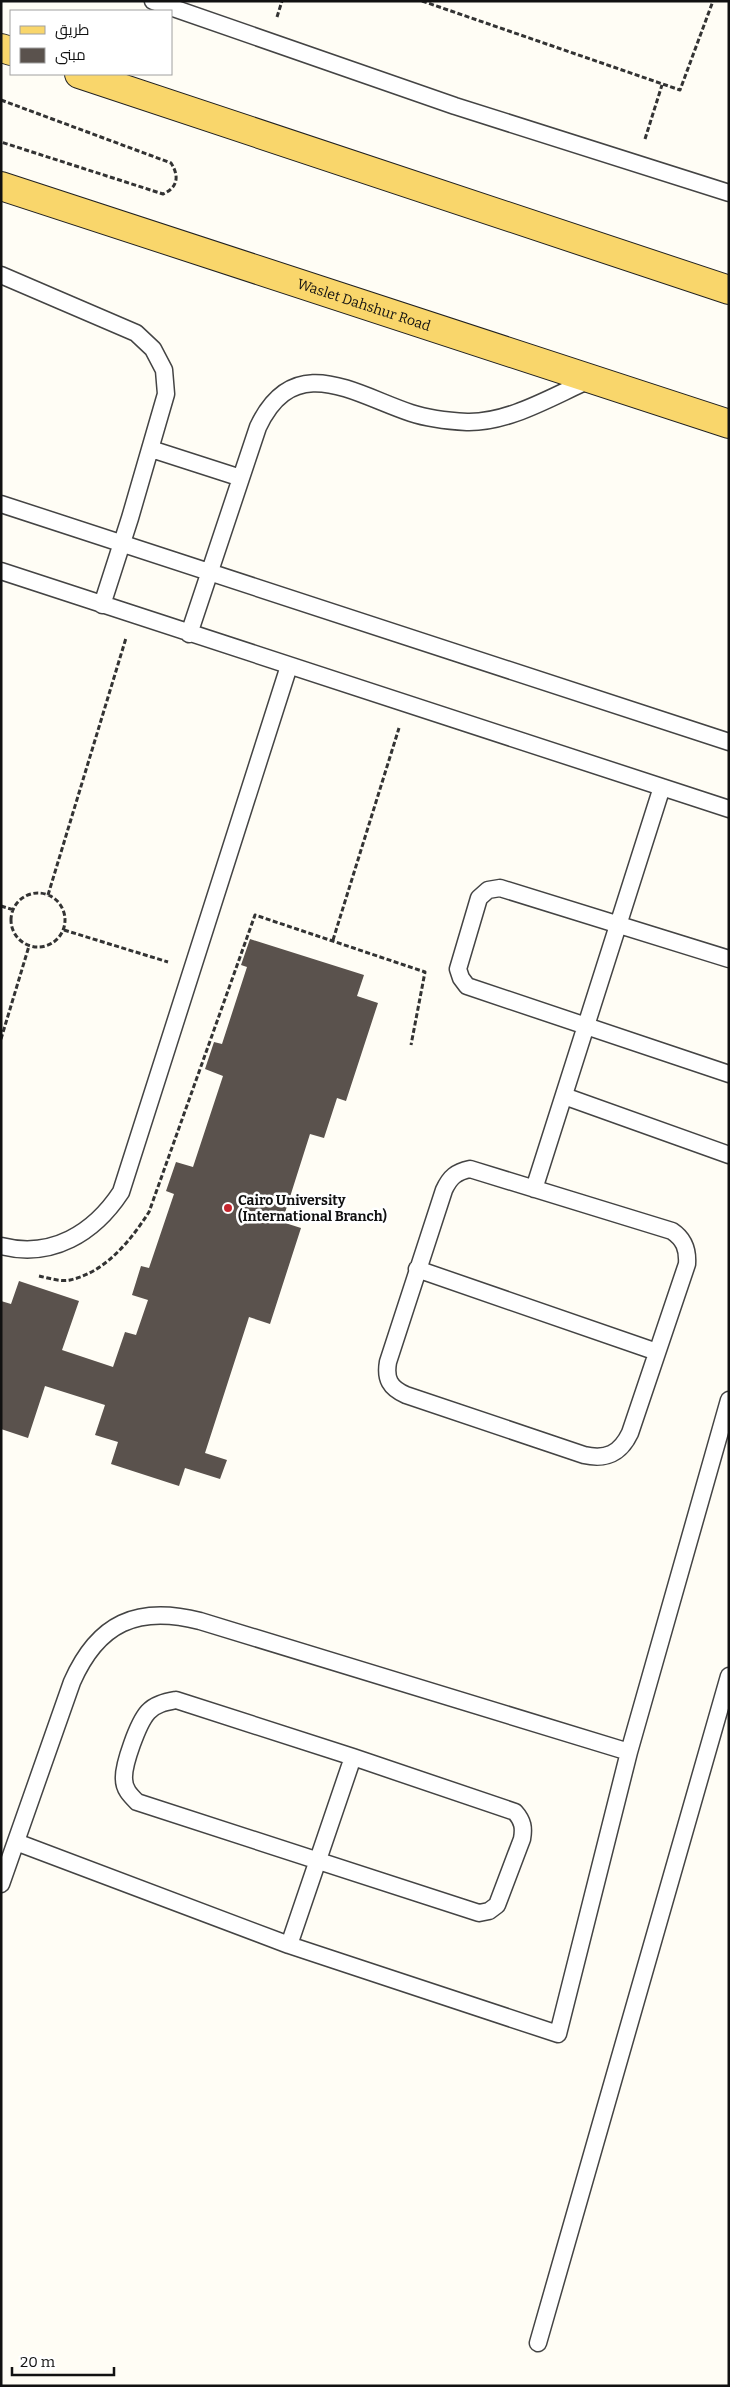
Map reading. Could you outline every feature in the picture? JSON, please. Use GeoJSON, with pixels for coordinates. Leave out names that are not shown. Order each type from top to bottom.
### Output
{"type":"FeatureCollection","features":[{"type":"Feature","properties":{"kind":"main road"},"geometry":{"type":"LineString","coordinates":[[82,75],[729,290]]}},
{"type":"Feature","properties":{"kind":"main road","name":"Waslet Dahshur Road"},"geometry":{"type":"LineString","coordinates":[[1,186],[729,424]]}},
{"type":"Feature","properties":{"kind":"lane"},"geometry":{"type":"LineString","coordinates":[[153,1],[455,106],[729,193]]}},
{"type":"Feature","properties":{"kind":"lane"},"geometry":{"type":"LineString","coordinates":[[1,275],[136,333],[153,349],[164,370],[166,394],[151,450],[102,605]]}},
{"type":"Feature","properties":{"kind":"lane"},"geometry":{"type":"LineString","coordinates":[[189,634],[241,478],[266,411],[276,398],[290,388],[306,383],[323,382],[340,386],[413,414],[441,420],[470,422],[499,418],[592,379]]}},
{"type":"Feature","properties":{"kind":"lane"},"geometry":{"type":"LineString","coordinates":[[151,450],[241,478]]}},
{"type":"Feature","properties":{"kind":"lane"},"geometry":{"type":"LineString","coordinates":[[1,504],[729,742]]}},
{"type":"Feature","properties":{"kind":"lane"},"geometry":{"type":"LineString","coordinates":[[1,572],[729,809]]}},
{"type":"Feature","properties":{"kind":"lane"},"geometry":{"type":"LineString","coordinates":[[1,1246],[27,1249],[50,1247],[72,1239],[92,1227],[108,1211],[121,1192],[130,1170],[289,666]]}},
{"type":"Feature","properties":{"kind":"lane"},"geometry":{"type":"LineString","coordinates":[[534,1189],[662,787]]}},
{"type":"Feature","properties":{"kind":"lane"},"geometry":{"type":"LineString","coordinates":[[729,959],[500,888],[488,890],[483,894],[474,909],[458,969],[461,978],[467,986],[729,1074]]}},
{"type":"Feature","properties":{"kind":"lane"},"geometry":{"type":"LineString","coordinates":[[564,1096],[729,1155]]}},
{"type":"Feature","properties":{"kind":"lane"},"geometry":{"type":"LineString","coordinates":[[470,1169],[534,1189],[672,1231],[680,1236],[688,1254],[687,1264],[630,1434],[623,1446],[612,1455],[598,1458],[415,1398],[396,1390],[389,1383],[386,1373],[417,1269],[449,1179],[458,1172],[470,1169]]}},
{"type":"Feature","properties":{"kind":"lane"},"geometry":{"type":"LineString","coordinates":[[417,1269],[657,1352]]}},
{"type":"Feature","properties":{"kind":"lane"},"geometry":{"type":"LineString","coordinates":[[16,1842],[289,1945],[558,2034],[630,1752],[729,1400]]}},
{"type":"Feature","properties":{"kind":"lane"},"geometry":{"type":"LineString","coordinates":[[1,1884],[82,1658],[100,1638],[122,1623],[148,1615],[174,1615],[200,1621],[630,1752]]}},
{"type":"Feature","properties":{"kind":"lane"},"geometry":{"type":"LineString","coordinates":[[538,2343],[729,1676]]}},
{"type":"Feature","properties":{"kind":"lane"},"geometry":{"type":"LineString","coordinates":[[176,1700],[353,1757],[515,1812],[521,1820],[523,1829],[502,1896],[497,1906],[489,1911],[479,1913],[137,1802],[127,1792],[124,1779],[140,1725],[148,1712],[160,1703],[176,1700]]}},
{"type":"Feature","properties":{"kind":"lane"},"geometry":{"type":"LineString","coordinates":[[289,1945],[353,1757]]}},
{"type":"Feature","properties":{"kind":"path"},"geometry":{"type":"LineString","coordinates":[[422,1],[680,90],[713,1]]}},
{"type":"Feature","properties":{"kind":"path"},"geometry":{"type":"LineString","coordinates":[[637,164],[662,85]]}},
{"type":"Feature","properties":{"kind":"path"},"geometry":{"type":"LineString","coordinates":[[1,100],[172,164],[177,172],[177,182],[172,190],[163,194],[1,142]]}},
{"type":"Feature","properties":{"kind":"path"},"geometry":{"type":"LineString","coordinates":[[48,895],[133,616]]}},
{"type":"Feature","properties":{"kind":"path"},"geometry":{"type":"LineString","coordinates":[[333,940],[407,704]]}},
{"type":"Feature","properties":{"kind":"path"},"geometry":{"type":"LineString","coordinates":[[38,893],[48,895],[57,900],[63,909],[66,920],[64,930],[58,939],[50,945],[40,947],[29,946],[20,940],[14,931],[11,920],[14,910],[28,896],[38,893]]}},
{"type":"Feature","properties":{"kind":"path"},"geometry":{"type":"LineString","coordinates":[[1,906],[14,910]]}},
{"type":"Feature","properties":{"kind":"path"},"geometry":{"type":"LineString","coordinates":[[35,1276],[69,1280],[93,1269],[116,1254],[134,1234],[149,1212],[255,916],[333,940],[425,972],[410,1045]]}},
{"type":"Feature","properties":{"kind":"path"},"geometry":{"type":"LineString","coordinates":[[64,930],[192,969]]}},
{"type":"Feature","properties":{"kind":"path"},"geometry":{"type":"LineString","coordinates":[[1,1039],[29,946]]}},
{"type":"Feature","properties":{"kind":"building","name":"Cairo University (International Branch)"},"geometry":{"type":"Polygon","coordinates":[[[250,939],[364,975],[357,996],[378,1003],[346,1101],[337,1098],[324,1138],[310,1134],[282,1222],[301,1228],[270,1324],[249,1317],[205,1453],[227,1460],[220,1479],[185,1468],[179,1486],[111,1464],[118,1442],[95,1435],[105,1405],[45,1386],[28,1438],[1,1429],[1,1301],[11,1304],[19,1281],[79,1301],[62,1350],[113,1367],[125,1332],[136,1335],[148,1300],[132,1295],[141,1266],[149,1268],[174,1194],[166,1191],[176,1162],[193,1167],[223,1076],[205,1069],[214,1042],[222,1044],[247,967],[241,965],[250,939]]]}},
{"type":"Feature","properties":{"kind":"place","name":"Cairo University (International Branch)"},"geometry":{"type":"Point","coordinates":[228,1208]}}]}
